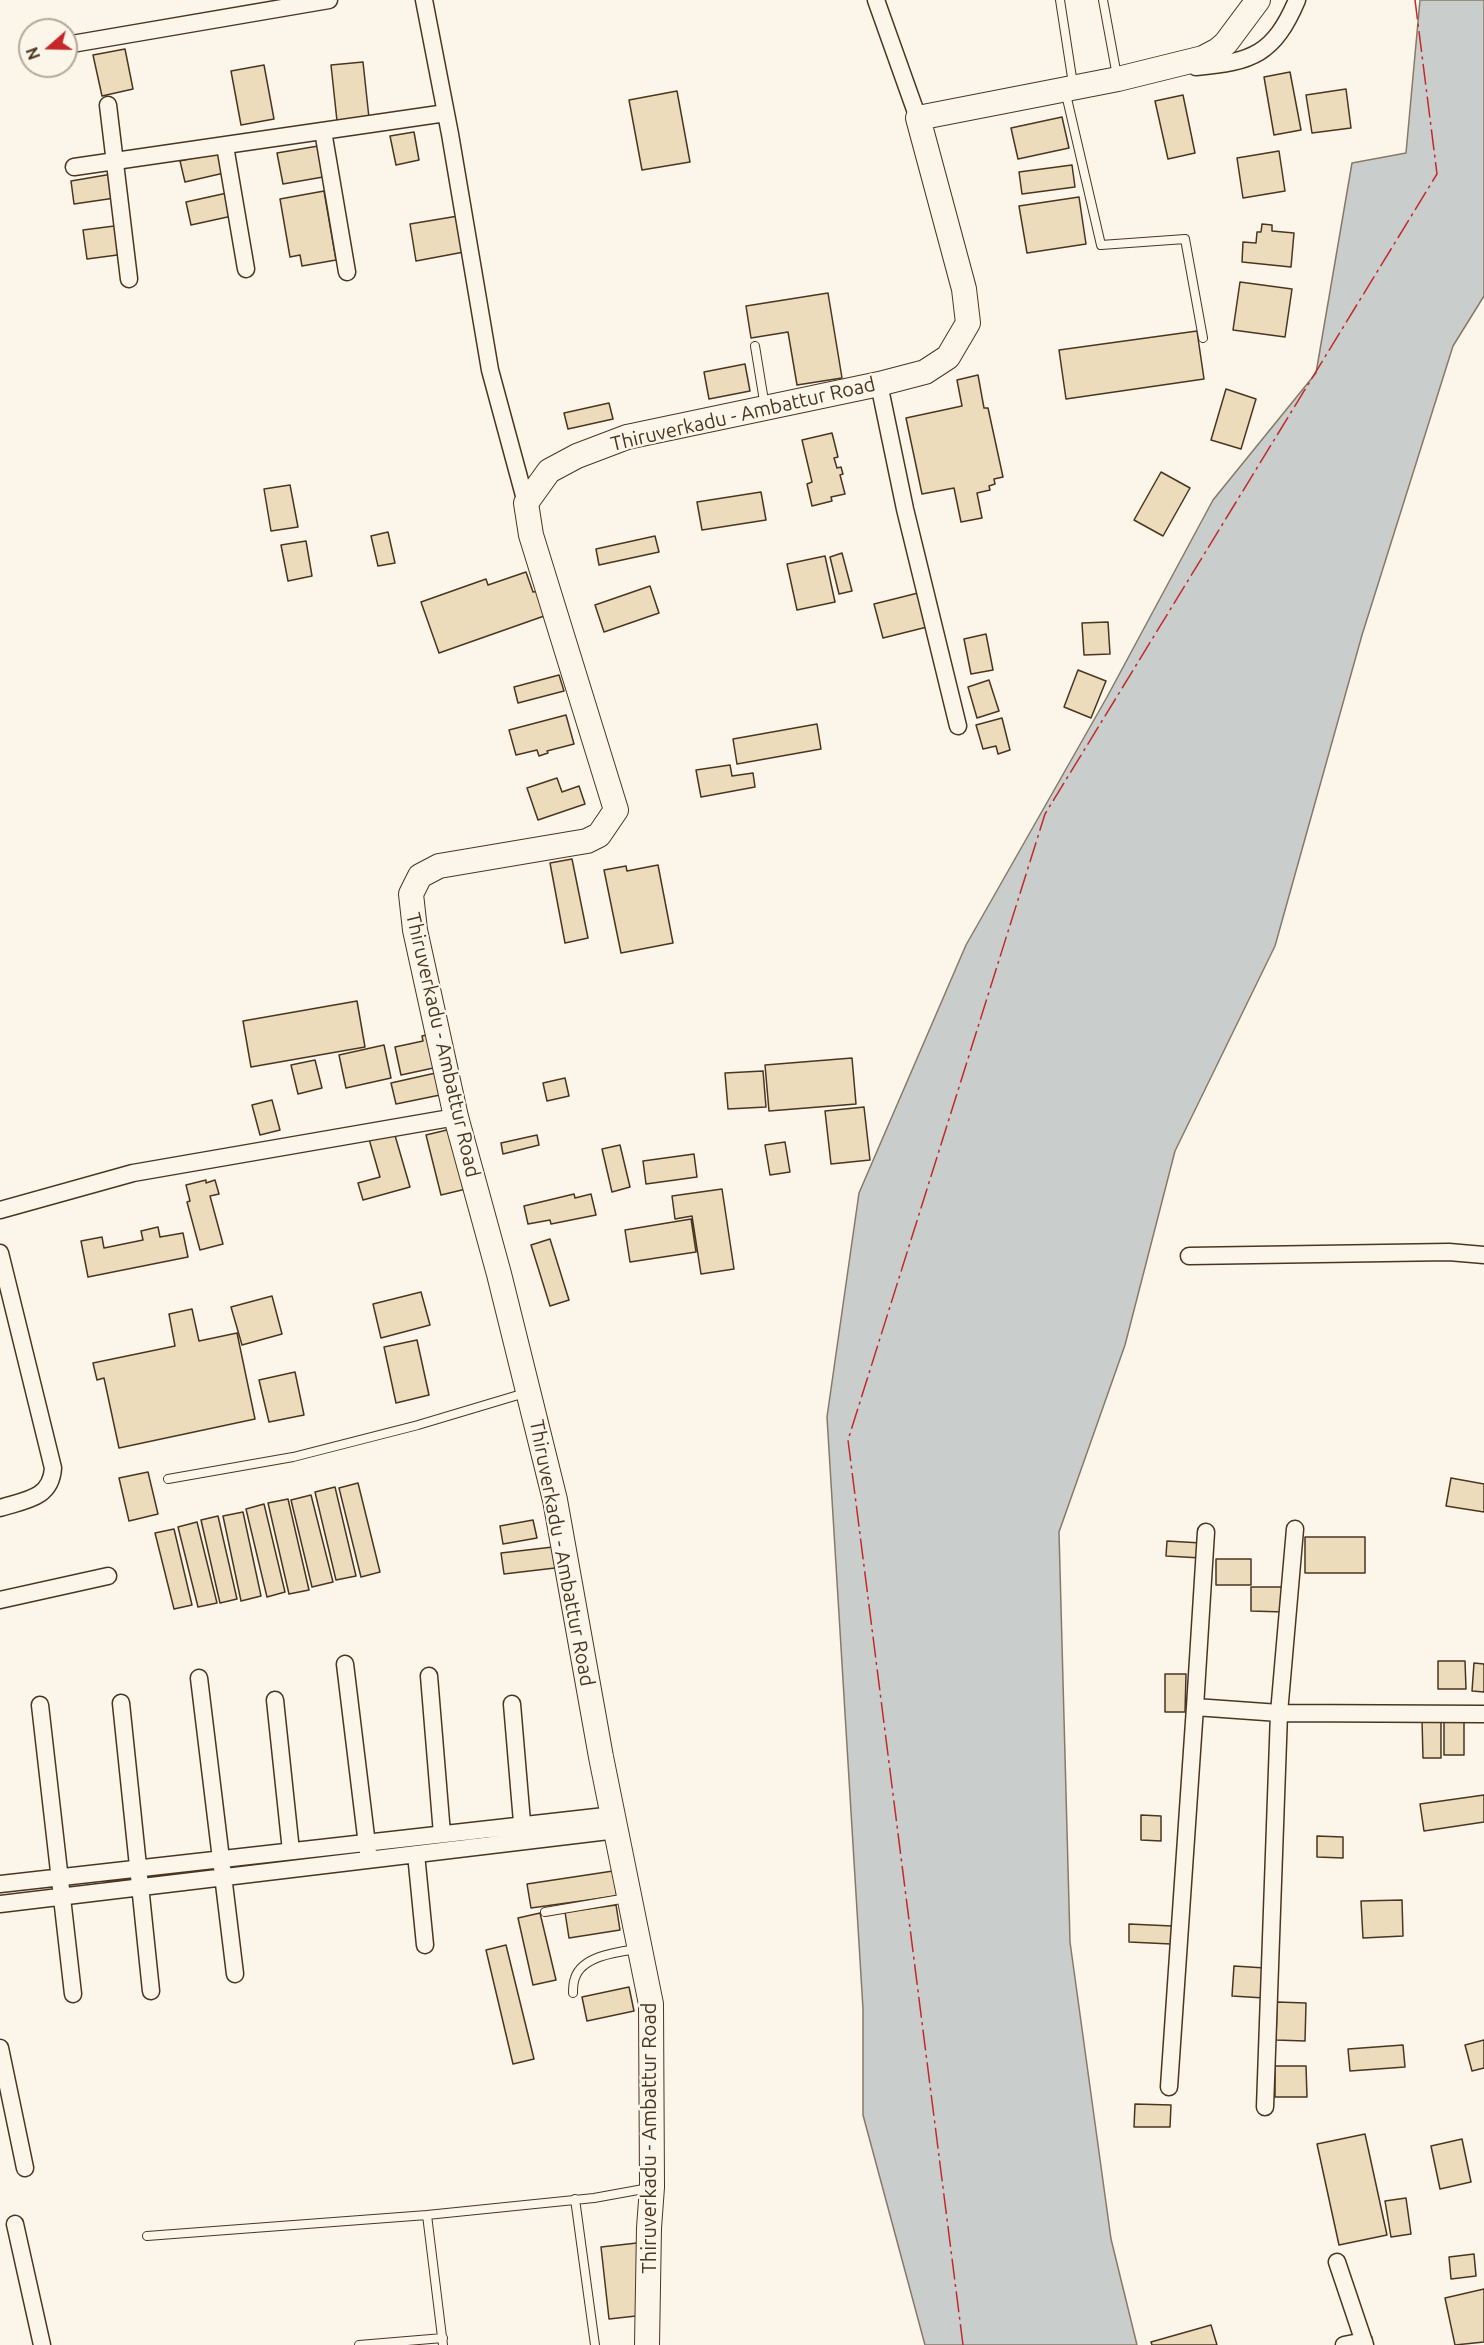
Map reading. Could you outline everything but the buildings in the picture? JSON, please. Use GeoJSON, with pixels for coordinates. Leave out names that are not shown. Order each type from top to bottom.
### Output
{"type":"FeatureCollection","features":[{"type":"Feature","properties":{"kind":"main road"},"geometry":{"type":"LineString","coordinates":[[918,118],[1118,79],[1203,58],[1218,50],[1235,32],[1258,0]]}},
{"type":"Feature","properties":{"kind":"main road","name":"Thiruverkadu - Ambattur Road"},"geometry":{"type":"LineString","coordinates":[[647,2345],[652,2187],[651,2004],[601,1757],[555,1500],[456,1117],[414,930],[411,894],[420,876],[439,866],[587,841],[600,835],[616,810],[531,535],[526,503],[549,471],[577,456],[627,437],[879,384],[925,372],[948,357],[968,323],[964,290],[918,118]]}},
{"type":"Feature","properties":{"kind":"street"},"geometry":{"type":"LineString","coordinates":[[78,43],[291,3],[328,0]]}},
{"type":"Feature","properties":{"kind":"street"},"geometry":{"type":"LineString","coordinates":[[423,0],[446,113],[490,370],[526,503]]}},
{"type":"Feature","properties":{"kind":"street"},"geometry":{"type":"LineString","coordinates":[[876,0],[918,118]]}},
{"type":"Feature","properties":{"kind":"street"},"geometry":{"type":"LineString","coordinates":[[1171,67],[1206,66],[1261,52],[1276,39],[1288,21],[1296,0]]}},
{"type":"Feature","properties":{"kind":"street"},"geometry":{"type":"LineString","coordinates":[[108,105],[129,279]]}},
{"type":"Feature","properties":{"kind":"street"},"geometry":{"type":"LineString","coordinates":[[74,167],[446,113]]}},
{"type":"Feature","properties":{"kind":"street"},"geometry":{"type":"LineString","coordinates":[[323,131],[347,272]]}},
{"type":"Feature","properties":{"kind":"street"},"geometry":{"type":"LineString","coordinates":[[225,146],[246,269]]}},
{"type":"Feature","properties":{"kind":"street"},"geometry":{"type":"LineString","coordinates":[[879,384],[905,509],[958,726]]}},
{"type":"Feature","properties":{"kind":"street"},"geometry":{"type":"LineString","coordinates":[[0,1210],[133,1173],[456,1117]]}},
{"type":"Feature","properties":{"kind":"street"},"geometry":{"type":"LineString","coordinates":[[0,1252],[52,1468],[52,1481],[46,1490],[38,1496],[0,1508]]}},
{"type":"Feature","properties":{"kind":"street"},"geometry":{"type":"LineString","coordinates":[[1189,1257],[1449,1252],[1484,1255]]}},
{"type":"Feature","properties":{"kind":"street"},"geometry":{"type":"LineString","coordinates":[[1265,2107],[1279,1713],[1295,1528]]}},
{"type":"Feature","properties":{"kind":"street"},"geometry":{"type":"LineString","coordinates":[[1169,2087],[1206,1532]]}},
{"type":"Feature","properties":{"kind":"street"},"geometry":{"type":"LineString","coordinates":[[0,1600],[108,1576]]}},
{"type":"Feature","properties":{"kind":"street"},"geometry":{"type":"LineString","coordinates":[[345,1664],[369,1860]]}},
{"type":"Feature","properties":{"kind":"street"},"geometry":{"type":"LineString","coordinates":[[429,1676],[442,1834]]}},
{"type":"Feature","properties":{"kind":"street"},"geometry":{"type":"LineString","coordinates":[[199,1678],[236,1974]]}},
{"type":"Feature","properties":{"kind":"street"},"geometry":{"type":"LineString","coordinates":[[275,1700],[291,1851]]}},
{"type":"Feature","properties":{"kind":"street"},"geometry":{"type":"LineString","coordinates":[[121,1703],[151,1991]]}},
{"type":"Feature","properties":{"kind":"street"},"geometry":{"type":"LineString","coordinates":[[512,1704],[523,1833]]}},
{"type":"Feature","properties":{"kind":"street"},"geometry":{"type":"LineString","coordinates":[[40,1705],[74,1994]]}},
{"type":"Feature","properties":{"kind":"street"},"geometry":{"type":"LineString","coordinates":[[1195,1707],[1279,1713],[1484,1714]]}},
{"type":"Feature","properties":{"kind":"street"},"geometry":{"type":"LineString","coordinates":[[0,1904],[416,1854],[523,1833],[615,1823]]}},
{"type":"Feature","properties":{"kind":"street"},"geometry":{"type":"LineString","coordinates":[[0,1884],[442,1834],[523,1833]]}},
{"type":"Feature","properties":{"kind":"street"},"geometry":{"type":"LineString","coordinates":[[416,1854],[425,1945]]}},
{"type":"Feature","properties":{"kind":"street"},"geometry":{"type":"LineString","coordinates":[[0,2048],[26,2168]]}},
{"type":"Feature","properties":{"kind":"street"},"geometry":{"type":"LineString","coordinates":[[15,2224],[42,2345]]}},
{"type":"Feature","properties":{"kind":"street"},"geometry":{"type":"LineString","coordinates":[[1337,2262],[1364,2343],[1344,2345]]}},
{"type":"Feature","properties":{"kind":"lane"},"geometry":{"type":"LineString","coordinates":[[1060,0],[1069,89],[1101,245],[1185,238],[1203,338]]}},
{"type":"Feature","properties":{"kind":"lane"},"geometry":{"type":"LineString","coordinates":[[1103,0],[1118,79]]}},
{"type":"Feature","properties":{"kind":"lane"},"geometry":{"type":"LineString","coordinates":[[755,346],[765,408]]}},
{"type":"Feature","properties":{"kind":"lane"},"geometry":{"type":"LineString","coordinates":[[168,1479],[293,1457],[418,1425],[528,1392]]}},
{"type":"Feature","properties":{"kind":"lane"},"geometry":{"type":"LineString","coordinates":[[545,1912],[631,1898]]}},
{"type":"Feature","properties":{"kind":"lane"},"geometry":{"type":"LineString","coordinates":[[573,1993],[575,1978],[582,1966],[604,1955],[640,1948]]}},
{"type":"Feature","properties":{"kind":"lane"},"geometry":{"type":"LineString","coordinates":[[147,2236],[427,2215],[594,2198],[652,2187]]}},
{"type":"Feature","properties":{"kind":"lane"},"geometry":{"type":"LineString","coordinates":[[575,2199],[595,2345]]}},
{"type":"Feature","properties":{"kind":"lane"},"geometry":{"type":"LineString","coordinates":[[359,2345],[443,2341],[427,2215]]}},
{"type":"Feature","properties":{"kind":"shaded area"},"geometry":{"type":"Polygon","coordinates":[[[1420,0],[1484,0],[1484,296],[1453,346],[1362,635],[1275,946],[1175,1151],[1125,1345],[1059,1532],[1070,1942],[1111,2239],[1137,2345],[925,2345],[863,2115],[863,2009],[827,1417],[859,1193],[966,945],[1107,697],[1213,500],[1316,373],[1352,163],[1406,153],[1420,0]]]}},
{"type":"Feature","properties":{"kind":"power"},"geometry":{"type":"LineString","coordinates":[[963,2345],[848,1440],[1045,814],[1437,174],[1415,0]]}}]}
